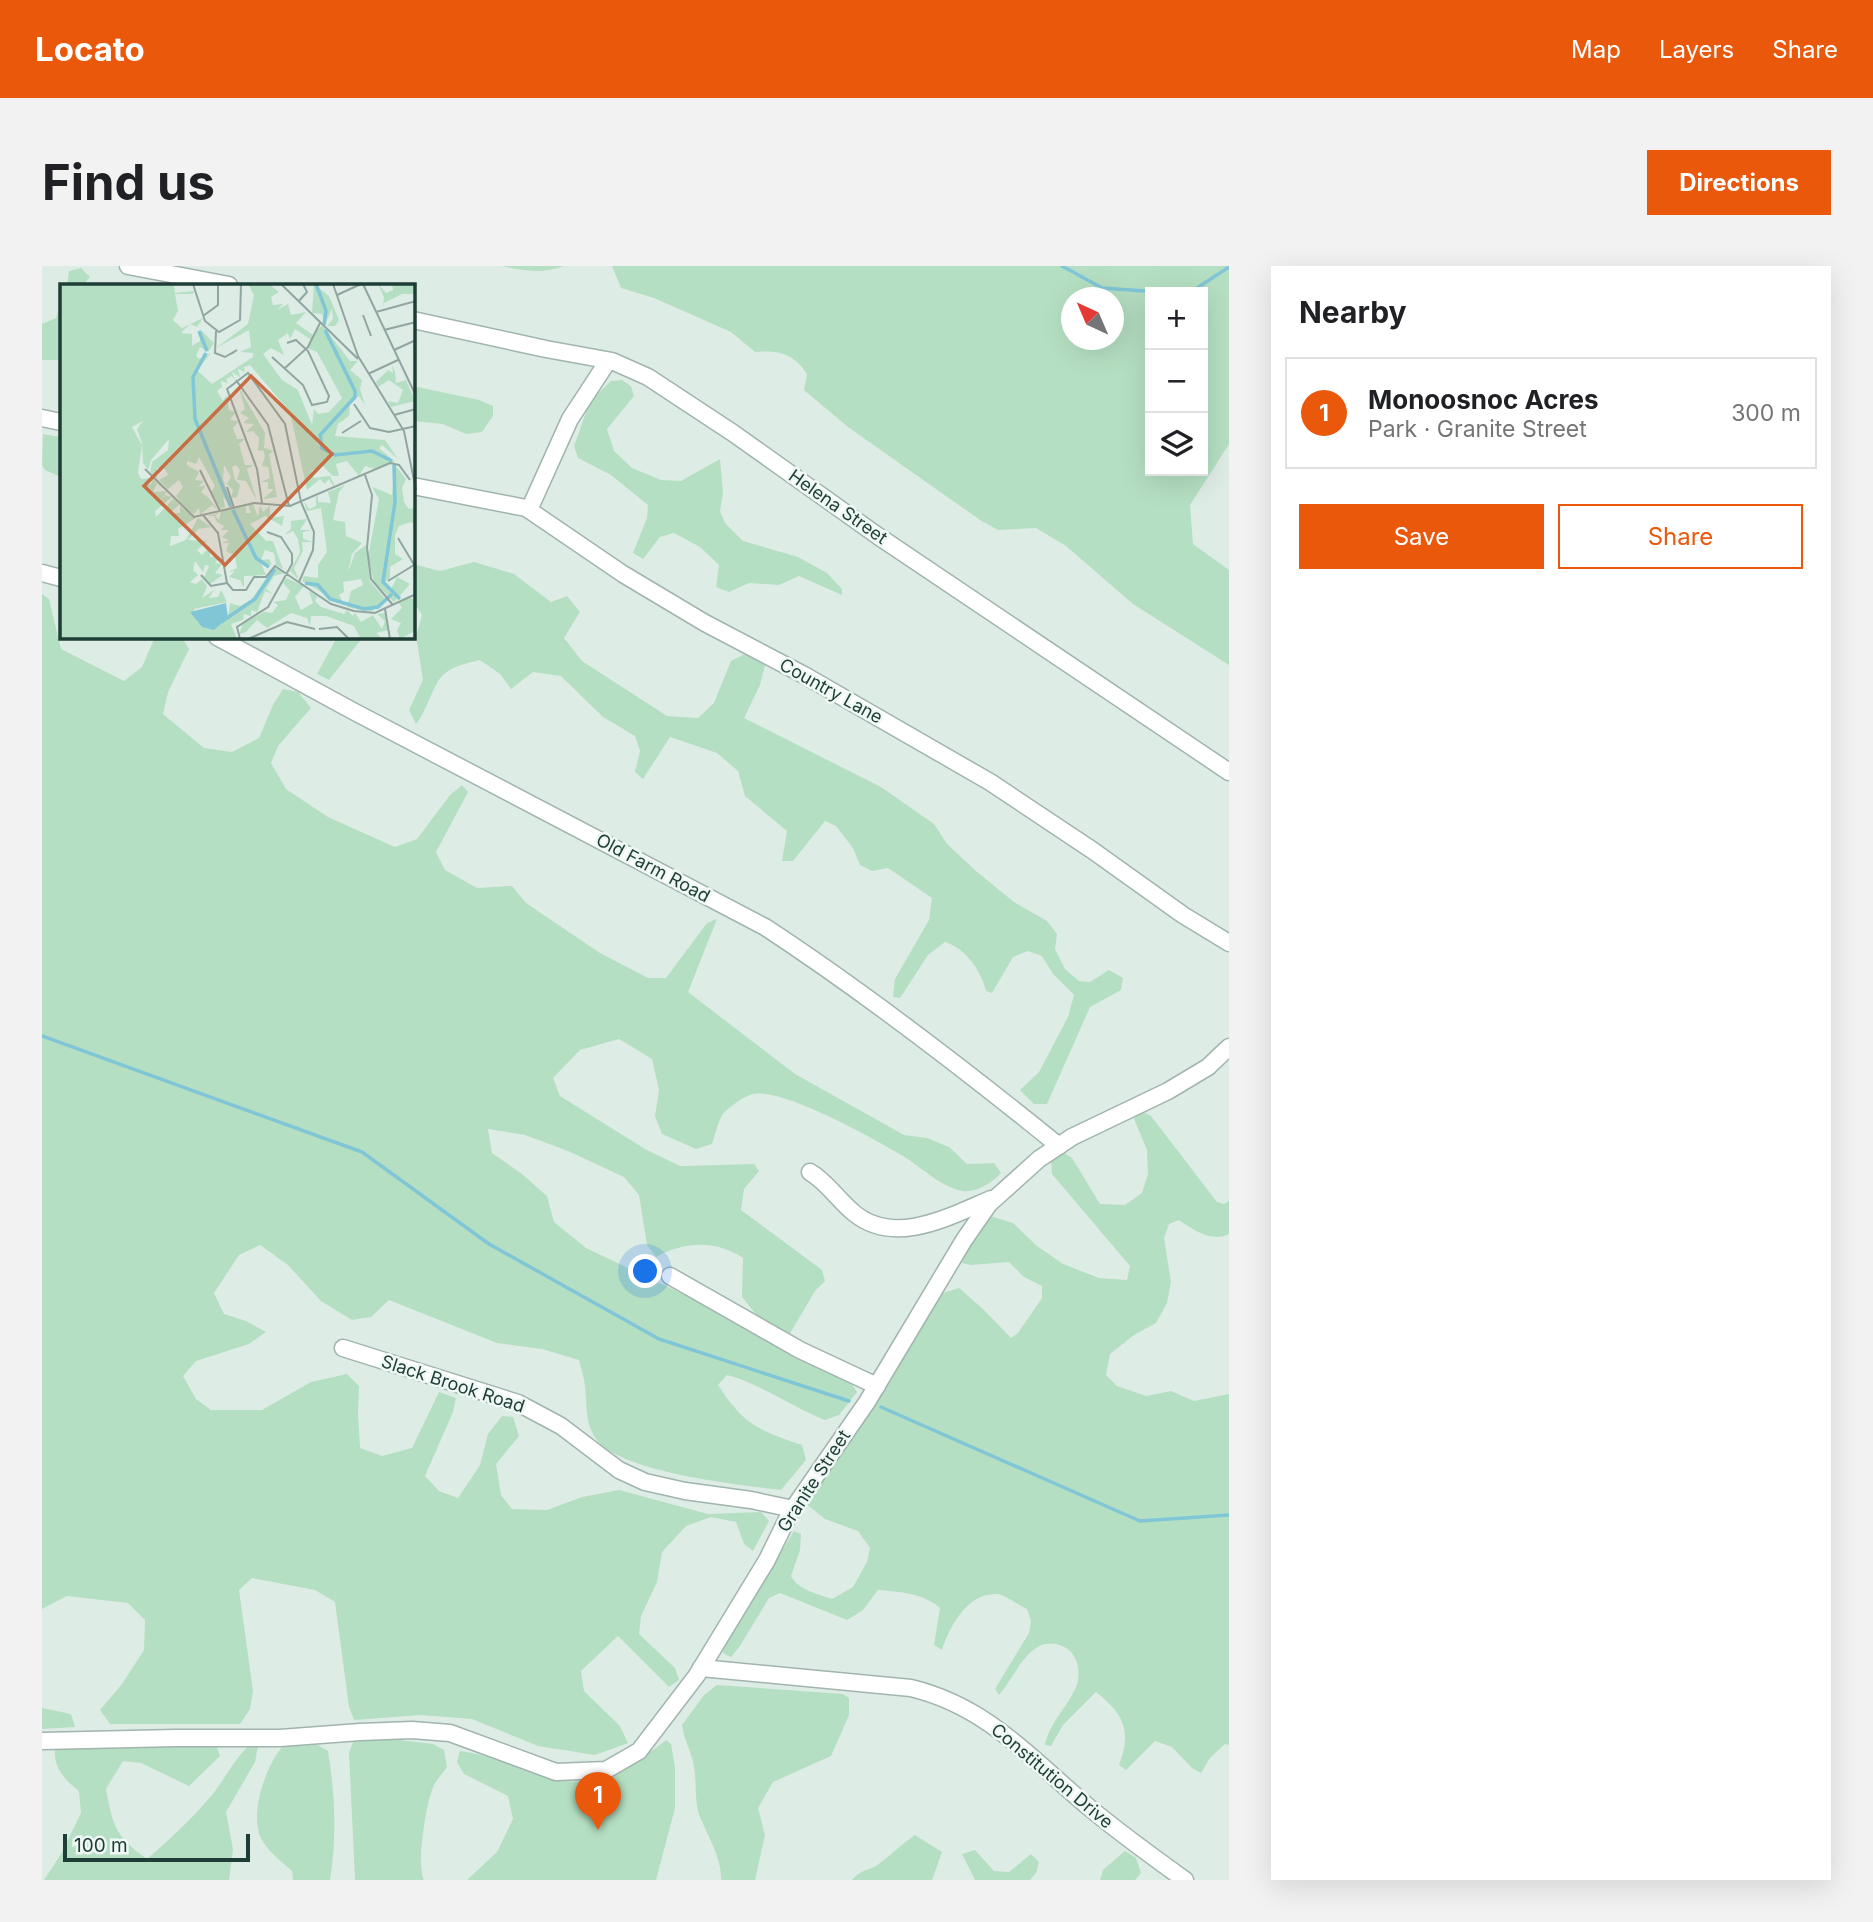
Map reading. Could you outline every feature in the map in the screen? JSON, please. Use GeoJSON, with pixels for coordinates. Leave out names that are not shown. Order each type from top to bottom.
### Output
{"type":"FeatureCollection","features":[{"type":"Feature","properties":{"kind":"street"},"geometry":{"type":"LineString","coordinates":[[128,266],[224,284]]}},
{"type":"Feature","properties":{"kind":"street","name":"Helena Street"},"geometry":{"type":"LineString","coordinates":[[415,320],[608,361],[648,377],[733,433],[878,536],[1229,772]]}},
{"type":"Feature","properties":{"kind":"street"},"geometry":{"type":"LineString","coordinates":[[529,510],[570,419],[608,361]]}},
{"type":"Feature","properties":{"kind":"street"},"geometry":{"type":"LineString","coordinates":[[42,418],[60,422]]}},
{"type":"Feature","properties":{"kind":"street","name":"Country Lane"},"geometry":{"type":"LineString","coordinates":[[415,486],[529,510],[623,574],[705,623],[804,675],[990,782],[1229,943]]}},
{"type":"Feature","properties":{"kind":"street"},"geometry":{"type":"LineString","coordinates":[[42,573],[60,578]]}},
{"type":"Feature","properties":{"kind":"street","name":"Old Farm Road"},"geometry":{"type":"LineString","coordinates":[[221,639],[765,926],[979,1080],[1059,1146]]}},
{"type":"Feature","properties":{"kind":"street","name":"Granite Street"},"geometry":{"type":"LineString","coordinates":[[42,1741],[280,1738],[412,1730],[450,1732],[556,1772],[606,1770],[639,1751],[701,1668],[766,1560],[793,1509],[877,1386],[964,1240],[989,1204],[1039,1159],[1119,1113],[1168,1091],[1208,1067],[1229,1047]]}},
{"type":"Feature","properties":{"kind":"street"},"geometry":{"type":"LineString","coordinates":[[810,1172],[856,1214],[883,1227],[908,1228],[937,1222],[997,1197]]}},
{"type":"Feature","properties":{"kind":"street"},"geometry":{"type":"LineString","coordinates":[[670,1276],[800,1350],[877,1386]]}},
{"type":"Feature","properties":{"kind":"street","name":"Slack Brook Road"},"geometry":{"type":"LineString","coordinates":[[342,1348],[518,1403],[561,1426],[619,1470],[645,1482],[793,1509]]}},
{"type":"Feature","properties":{"kind":"street","name":"Constitution Drive"},"geometry":{"type":"LineString","coordinates":[[701,1668],[911,1688],[939,1695],[979,1716],[1016,1742],[1092,1810],[1185,1880]]}},
{"type":"Feature","properties":{"kind":"green space"},"geometry":{"type":"Polygon","coordinates":[[[502,266],[564,266],[533,271],[502,266]]]}},
{"type":"Feature","properties":{"kind":"green space"},"geometry":{"type":"Polygon","coordinates":[[[612,266],[1229,266],[1229,444],[1190,505],[1193,544],[1229,570],[1229,665],[1133,604],[1066,546],[1036,528],[998,530],[980,520],[848,427],[804,390],[807,374],[791,358],[779,353],[755,352],[731,332],[654,298],[621,288],[612,266]]]}},
{"type":"Feature","properties":{"kind":"green space"},"geometry":{"type":"Polygon","coordinates":[[[81,268],[90,277],[84,284],[67,284],[69,271],[81,268]]]}},
{"type":"Feature","properties":{"kind":"green space"},"geometry":{"type":"Polygon","coordinates":[[[60,305],[60,360],[42,360],[42,324],[56,318],[60,305]]]}},
{"type":"Feature","properties":{"kind":"green space"},"geometry":{"type":"Polygon","coordinates":[[[622,380],[631,386],[634,396],[607,429],[614,451],[632,468],[661,480],[681,481],[720,459],[723,493],[720,511],[725,523],[743,541],[798,557],[827,573],[842,589],[842,595],[799,576],[779,585],[749,583],[729,592],[716,587],[719,565],[700,547],[674,533],[660,537],[643,559],[633,553],[647,518],[648,505],[611,475],[578,458],[574,446],[590,401],[611,381],[622,380]]]}},
{"type":"Feature","properties":{"kind":"green space"},"geometry":{"type":"Polygon","coordinates":[[[415,386],[479,400],[493,406],[493,416],[482,432],[466,434],[443,424],[415,421],[415,386]]]}},
{"type":"Feature","properties":{"kind":"green space"},"geometry":{"type":"Polygon","coordinates":[[[43,434],[60,437],[60,477],[45,470],[42,465],[43,434]]]}},
{"type":"Feature","properties":{"kind":"green space"},"geometry":{"type":"Polygon","coordinates":[[[474,562],[514,574],[551,602],[567,596],[580,612],[564,638],[582,661],[667,716],[698,718],[714,703],[731,661],[745,654],[765,665],[760,685],[744,718],[881,787],[934,824],[947,844],[976,871],[1014,902],[1047,921],[1057,934],[1055,949],[1065,969],[1079,981],[1090,982],[1109,970],[1123,978],[1121,990],[1090,1007],[1047,1104],[1034,1104],[1020,1090],[1039,1072],[1068,1017],[1074,995],[1053,974],[1042,956],[1028,951],[1013,957],[992,993],[986,991],[976,968],[965,955],[945,942],[928,955],[900,998],[893,997],[895,979],[929,920],[932,898],[888,868],[872,871],[860,865],[853,848],[836,826],[825,821],[793,861],[782,861],[787,831],[745,796],[738,771],[717,753],[670,737],[643,779],[635,772],[640,751],[635,736],[603,717],[561,676],[533,672],[511,689],[500,674],[480,660],[455,667],[443,675],[416,724],[409,710],[423,680],[416,636],[422,615],[415,604],[415,565],[440,571],[474,562]]]}},
{"type":"Feature","properties":{"kind":"green space"},"geometry":{"type":"Polygon","coordinates":[[[42,594],[49,599],[61,649],[124,681],[142,667],[154,639],[183,639],[189,649],[168,692],[163,714],[204,748],[232,752],[259,738],[283,689],[298,692],[311,708],[278,746],[271,763],[286,789],[328,817],[395,847],[417,839],[450,795],[462,785],[468,792],[436,852],[445,870],[477,888],[512,886],[526,903],[600,953],[648,978],[666,978],[707,923],[717,919],[688,992],[795,1074],[904,1135],[927,1138],[949,1147],[967,1164],[994,1163],[1001,1173],[979,1189],[955,1189],[940,1182],[903,1156],[827,1115],[804,1105],[764,1094],[747,1096],[728,1109],[720,1120],[712,1144],[696,1149],[662,1134],[655,1116],[659,1090],[652,1059],[619,1039],[580,1050],[553,1078],[560,1096],[645,1149],[680,1166],[754,1164],[759,1171],[744,1189],[741,1210],[822,1270],[825,1281],[815,1291],[789,1335],[759,1318],[742,1297],[743,1258],[722,1248],[700,1245],[678,1248],[656,1257],[647,1245],[639,1195],[624,1177],[525,1135],[488,1129],[492,1153],[547,1196],[554,1222],[586,1248],[706,1305],[851,1383],[857,1392],[839,1415],[825,1420],[740,1379],[727,1375],[718,1385],[744,1418],[763,1430],[802,1445],[806,1460],[781,1490],[678,1474],[624,1458],[604,1447],[590,1428],[585,1383],[579,1360],[542,1349],[497,1343],[389,1300],[371,1317],[352,1320],[321,1301],[288,1265],[260,1245],[239,1255],[214,1293],[224,1314],[246,1321],[266,1332],[249,1344],[196,1361],[183,1376],[196,1399],[211,1410],[262,1410],[311,1382],[347,1374],[359,1386],[360,1448],[382,1456],[412,1448],[439,1392],[456,1398],[453,1412],[425,1476],[439,1491],[458,1498],[480,1465],[488,1434],[502,1416],[513,1417],[519,1436],[496,1464],[501,1495],[512,1509],[547,1510],[582,1497],[619,1490],[708,1514],[761,1512],[769,1521],[753,1551],[744,1544],[736,1522],[711,1517],[686,1526],[662,1552],[657,1582],[641,1616],[639,1634],[675,1668],[679,1680],[669,1687],[618,1636],[581,1671],[584,1691],[620,1726],[628,1743],[595,1755],[538,1746],[472,1719],[421,1715],[354,1720],[349,1707],[335,1602],[315,1590],[252,1578],[239,1590],[253,1691],[250,1709],[240,1724],[110,1724],[100,1710],[122,1684],[144,1650],[145,1620],[128,1603],[67,1596],[42,1609],[42,594]]]}},
{"type":"Feature","properties":{"kind":"green space"},"geometry":{"type":"Polygon","coordinates":[[[336,639],[361,639],[329,680],[317,674],[336,639]]]}},
{"type":"Feature","properties":{"kind":"green space"},"geometry":{"type":"Polygon","coordinates":[[[1141,1111],[1151,1116],[1217,1202],[1224,1204],[1229,1201],[1229,1234],[1210,1236],[1179,1220],[1169,1224],[1164,1238],[1171,1282],[1167,1303],[1156,1323],[1134,1335],[1110,1354],[1106,1375],[1117,1386],[1146,1396],[1171,1391],[1194,1401],[1229,1394],[1229,1745],[1225,1744],[1210,1758],[1201,1773],[1192,1768],[1172,1747],[1155,1741],[1126,1770],[1119,1765],[1125,1742],[1123,1724],[1113,1708],[1096,1692],[1063,1725],[1051,1746],[1045,1745],[1050,1730],[1076,1687],[1077,1663],[1071,1652],[1062,1646],[1041,1646],[1025,1658],[999,1695],[995,1689],[1029,1633],[1031,1621],[1027,1609],[997,1594],[977,1599],[961,1613],[949,1631],[942,1650],[934,1645],[940,1608],[919,1596],[878,1590],[863,1610],[847,1620],[780,1593],[769,1598],[731,1657],[723,1653],[725,1643],[794,1531],[801,1534],[800,1550],[791,1576],[798,1585],[832,1599],[853,1587],[867,1562],[870,1548],[858,1531],[825,1519],[806,1504],[943,1293],[959,1288],[1011,1338],[1018,1333],[1042,1298],[1042,1286],[1024,1277],[1009,1262],[971,1265],[962,1263],[990,1216],[1013,1223],[1037,1246],[1063,1264],[1099,1278],[1127,1280],[1130,1266],[1052,1174],[1051,1159],[1061,1151],[1072,1158],[1100,1204],[1125,1205],[1142,1193],[1148,1174],[1147,1150],[1134,1119],[1141,1111]]]}},
{"type":"Feature","properties":{"kind":"green space"},"geometry":{"type":"Polygon","coordinates":[[[717,1685],[843,1694],[849,1698],[849,1715],[831,1756],[773,1782],[758,1808],[765,1835],[755,1880],[721,1880],[717,1856],[698,1811],[694,1767],[682,1725],[704,1695],[717,1685]]]}},
{"type":"Feature","properties":{"kind":"green space"},"geometry":{"type":"Polygon","coordinates":[[[42,1708],[71,1714],[75,1727],[42,1729],[42,1708]]]}},
{"type":"Feature","properties":{"kind":"green space"},"geometry":{"type":"Polygon","coordinates":[[[383,1738],[433,1744],[444,1750],[447,1767],[434,1785],[425,1819],[421,1861],[424,1880],[355,1880],[349,1753],[353,1742],[383,1738]]]}},
{"type":"Feature","properties":{"kind":"green space"},"geometry":{"type":"Polygon","coordinates":[[[666,1740],[671,1744],[675,1767],[675,1808],[656,1880],[467,1880],[497,1852],[513,1819],[508,1796],[464,1774],[457,1762],[460,1751],[484,1756],[553,1779],[585,1781],[600,1778],[628,1766],[666,1740]]]}},
{"type":"Feature","properties":{"kind":"green space"},"geometry":{"type":"Polygon","coordinates":[[[251,1743],[258,1746],[255,1762],[226,1812],[233,1849],[229,1880],[44,1880],[61,1854],[81,1813],[79,1791],[61,1773],[56,1762],[55,1749],[204,1745],[217,1747],[220,1756],[189,1786],[141,1763],[123,1761],[106,1789],[111,1812],[117,1829],[128,1844],[147,1859],[204,1805],[251,1743]]]}},
{"type":"Feature","properties":{"kind":"green space"},"geometry":{"type":"Polygon","coordinates":[[[318,1745],[328,1751],[332,1783],[334,1832],[330,1880],[293,1880],[292,1871],[271,1852],[260,1835],[257,1819],[259,1796],[272,1763],[283,1746],[318,1745]]]}},
{"type":"Feature","properties":{"kind":"green space"},"geometry":{"type":"Polygon","coordinates":[[[915,1835],[942,1852],[932,1880],[852,1880],[876,1866],[915,1835]]]}},
{"type":"Feature","properties":{"kind":"green space"},"geometry":{"type":"Polygon","coordinates":[[[975,1850],[994,1871],[1009,1872],[1031,1854],[1039,1862],[1036,1873],[1030,1880],[975,1880],[962,1854],[975,1850]]]}},
{"type":"Feature","properties":{"kind":"green space"},"geometry":{"type":"Polygon","coordinates":[[[1125,1851],[1136,1858],[1141,1873],[1135,1880],[1100,1880],[1103,1870],[1125,1851]]]}},
{"type":"Feature","properties":{"kind":"waterway"},"geometry":{"type":"LineString","coordinates":[[1062,266],[1102,288],[1145,291]]}},
{"type":"Feature","properties":{"kind":"waterway"},"geometry":{"type":"LineString","coordinates":[[1199,287],[1229,267]]}},
{"type":"Feature","properties":{"kind":"waterway"},"geometry":{"type":"LineString","coordinates":[[42,1036],[362,1152],[489,1244],[659,1339],[849,1401]]}},
{"type":"Feature","properties":{"kind":"waterway"},"geometry":{"type":"LineString","coordinates":[[881,1407],[1140,1521],[1229,1515]]}},
{"type":"Feature","properties":{"kind":"place","name":"Monoosnoc Acres"},"geometry":{"type":"Point","coordinates":[598,1830]}}]}
